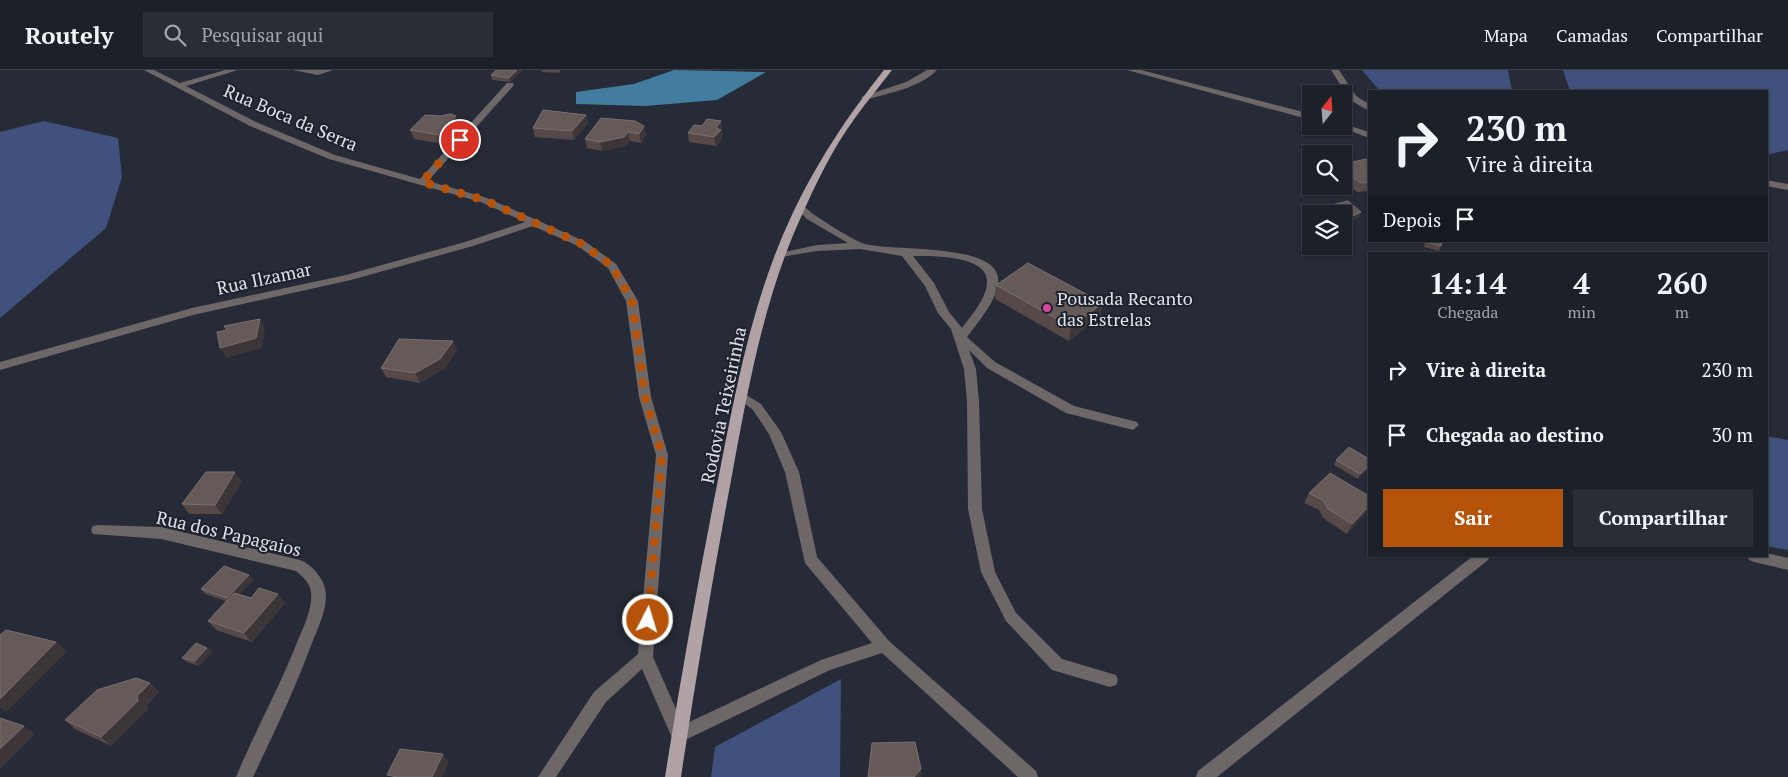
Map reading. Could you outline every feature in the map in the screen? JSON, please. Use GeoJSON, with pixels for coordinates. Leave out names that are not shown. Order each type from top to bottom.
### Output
{"type":"FeatureCollection","features":[{"type":"Feature","properties":{"kind":"main road","name":"Rodovia Teixeirinha"},"geometry":{"type":"LineString","coordinates":[[673,777],[703,590],[740,395],[768,289],[779,256],[820,166],[848,119],[888,70]]}},
{"type":"Feature","properties":{"kind":"street","name":"Rua Boca da Serra"},"geometry":{"type":"LineString","coordinates":[[148,70],[253,124],[332,156],[484,200],[582,244],[612,266],[632,301],[645,397],[662,455],[645,657],[679,735]]}},
{"type":"Feature","properties":{"kind":"street"},"geometry":{"type":"LineString","coordinates":[[179,86],[234,70]]}},
{"type":"Feature","properties":{"kind":"street"},"geometry":{"type":"LineString","coordinates":[[297,70],[318,73],[329,70]]}},
{"type":"Feature","properties":{"kind":"street"},"geometry":{"type":"LineString","coordinates":[[865,97],[897,88],[933,70]]}},
{"type":"Feature","properties":{"kind":"street"},"geometry":{"type":"LineString","coordinates":[[1131,70],[1302,115]]}},
{"type":"Feature","properties":{"kind":"street"},"geometry":{"type":"LineString","coordinates":[[1335,70],[1353,98],[1368,107]]}},
{"type":"Feature","properties":{"kind":"street"},"geometry":{"type":"LineString","coordinates":[[422,182],[450,150],[481,120],[510,85]]}},
{"type":"Feature","properties":{"kind":"street"},"geometry":{"type":"LineString","coordinates":[[1352,129],[1368,135]]}},
{"type":"Feature","properties":{"kind":"street"},"geometry":{"type":"LineString","coordinates":[[1768,184],[1788,187]]}},
{"type":"Feature","properties":{"kind":"street"},"geometry":{"type":"LineString","coordinates":[[800,208],[811,217],[860,246]]}},
{"type":"Feature","properties":{"kind":"street","name":"Rua Ilzamar"},"geometry":{"type":"LineString","coordinates":[[0,366],[192,312],[347,278],[469,244],[535,222]]}},
{"type":"Feature","properties":{"kind":"street"},"geometry":{"type":"LineString","coordinates":[[779,256],[817,248],[860,246],[905,253],[943,252],[982,264],[992,274],[993,281],[976,317],[960,338]]}},
{"type":"Feature","properties":{"kind":"street"},"geometry":{"type":"LineString","coordinates":[[905,253],[930,285],[960,338],[970,369],[973,401],[972,449],[975,509],[988,572],[1011,617],[1057,665],[1110,680]]}},
{"type":"Feature","properties":{"kind":"street"},"geometry":{"type":"LineString","coordinates":[[960,338],[967,341],[991,365],[1070,410],[1133,425]]}},
{"type":"Feature","properties":{"kind":"street"},"geometry":{"type":"LineString","coordinates":[[740,395],[757,407],[775,432],[792,472],[810,560],[884,646],[1030,777]]}},
{"type":"Feature","properties":{"kind":"street","name":"Rua dos Papagaios"},"geometry":{"type":"LineString","coordinates":[[98,530],[161,533],[300,566],[314,578],[320,595],[303,647],[244,777]]}},
{"type":"Feature","properties":{"kind":"street"},"geometry":{"type":"LineString","coordinates":[[1204,777],[1482,557]]}},
{"type":"Feature","properties":{"kind":"street"},"geometry":{"type":"LineString","coordinates":[[1758,557],[1788,564]]}},
{"type":"Feature","properties":{"kind":"street"},"geometry":{"type":"LineString","coordinates":[[679,735],[826,665],[884,646]]}},
{"type":"Feature","properties":{"kind":"street"},"geometry":{"type":"LineString","coordinates":[[546,777],[600,697],[645,657]]}},
{"type":"Feature","properties":{"kind":"shaded area"},"geometry":{"type":"Polygon","coordinates":[[[674,70],[766,72],[717,100],[645,106],[576,104],[576,92],[634,84],[674,70]]]}},
{"type":"Feature","properties":{"kind":"shaded area"},"geometry":{"type":"Polygon","coordinates":[[[1362,70],[1508,70],[1512,90],[1379,90],[1362,70]]]}},
{"type":"Feature","properties":{"kind":"shaded area"},"geometry":{"type":"Polygon","coordinates":[[[1563,70],[1788,70],[1788,150],[1768,155],[1768,90],[1570,90],[1563,70]]]}},
{"type":"Feature","properties":{"kind":"shaded area"},"geometry":{"type":"Polygon","coordinates":[[[44,121],[118,138],[122,177],[106,228],[0,318],[0,132],[44,121]]]}},
{"type":"Feature","properties":{"kind":"shaded area"},"geometry":{"type":"Polygon","coordinates":[[[1768,436],[1788,440],[1788,550],[1768,546],[1768,436]]]}},
{"type":"Feature","properties":{"kind":"shaded area"},"geometry":{"type":"Polygon","coordinates":[[[841,679],[840,777],[711,777],[715,747],[841,679]]]}},
{"type":"Feature","properties":{"kind":"building"},"geometry":{"type":"Polygon","coordinates":[[[496,70],[517,70],[509,78],[491,75],[496,70]]]}},
{"type":"Feature","properties":{"kind":"building"},"geometry":{"type":"Polygon","coordinates":[[[543,110],[586,115],[572,131],[533,128],[543,110]]]}},
{"type":"Feature","properties":{"kind":"building"},"geometry":{"type":"Polygon","coordinates":[[[450,114],[456,116],[440,135],[410,130],[425,115],[441,116],[450,114]]]}},
{"type":"Feature","properties":{"kind":"building"},"geometry":{"type":"Polygon","coordinates":[[[601,118],[635,121],[644,126],[639,134],[628,132],[624,137],[600,142],[585,139],[601,118]]]}},
{"type":"Feature","properties":{"kind":"building"},"geometry":{"type":"Polygon","coordinates":[[[707,119],[721,121],[716,128],[721,130],[714,137],[688,133],[694,125],[702,126],[707,119]]]}},
{"type":"Feature","properties":{"kind":"building"},"geometry":{"type":"Polygon","coordinates":[[[1366,159],[1368,160],[1368,182],[1361,183],[1352,177],[1352,162],[1366,159]]]}},
{"type":"Feature","properties":{"kind":"building"},"geometry":{"type":"Polygon","coordinates":[[[1348,201],[1361,212],[1352,216],[1352,205],[1332,205],[1348,201]]]}},
{"type":"Feature","properties":{"kind":"building"},"geometry":{"type":"Polygon","coordinates":[[[1426,242],[1442,242],[1441,246],[1426,242]]]}},
{"type":"Feature","properties":{"kind":"building"},"geometry":{"type":"Polygon","coordinates":[[[1028,263],[1103,303],[1071,327],[996,285],[1028,263]]]}},
{"type":"Feature","properties":{"kind":"building"},"geometry":{"type":"Polygon","coordinates":[[[260,319],[256,338],[220,348],[217,332],[227,330],[224,326],[260,319]]]}},
{"type":"Feature","properties":{"kind":"building"},"geometry":{"type":"Polygon","coordinates":[[[399,339],[453,341],[440,359],[415,373],[381,368],[399,339]]]}},
{"type":"Feature","properties":{"kind":"building"},"geometry":{"type":"Polygon","coordinates":[[[1349,447],[1368,458],[1368,467],[1360,474],[1336,460],[1349,447]]]}},
{"type":"Feature","properties":{"kind":"building"},"geometry":{"type":"Polygon","coordinates":[[[206,472],[235,472],[215,505],[182,504],[206,472]]]}},
{"type":"Feature","properties":{"kind":"building"},"geometry":{"type":"Polygon","coordinates":[[[1330,473],[1368,495],[1368,507],[1352,524],[1328,509],[1324,501],[1309,493],[1330,473]]]}},
{"type":"Feature","properties":{"kind":"building"},"geometry":{"type":"Polygon","coordinates":[[[224,566],[249,575],[227,598],[201,589],[224,566]]]}},
{"type":"Feature","properties":{"kind":"building"},"geometry":{"type":"Polygon","coordinates":[[[259,588],[278,594],[244,633],[208,621],[234,593],[251,598],[259,588]]]}},
{"type":"Feature","properties":{"kind":"building"},"geometry":{"type":"Polygon","coordinates":[[[6,630],[56,642],[0,699],[0,635],[6,630]]]}},
{"type":"Feature","properties":{"kind":"building"},"geometry":{"type":"Polygon","coordinates":[[[196,643],[207,648],[195,661],[182,658],[196,643]]]}},
{"type":"Feature","properties":{"kind":"building"},"geometry":{"type":"Polygon","coordinates":[[[136,678],[150,683],[137,696],[138,701],[101,737],[65,720],[97,690],[136,678]]]}},
{"type":"Feature","properties":{"kind":"building"},"geometry":{"type":"Polygon","coordinates":[[[0,718],[24,726],[0,749],[0,718]]]}},
{"type":"Feature","properties":{"kind":"building"},"geometry":{"type":"Polygon","coordinates":[[[915,742],[921,769],[914,777],[868,777],[872,743],[915,742]]]}},
{"type":"Feature","properties":{"kind":"building"},"geometry":{"type":"Polygon","coordinates":[[[400,749],[443,754],[432,777],[397,777],[387,775],[400,749]]]}},
{"type":"Feature","properties":{"kind":"place","name":"Pousada Recanto das Estrelas"},"geometry":{"type":"Point","coordinates":[1047,308]}},
{"type":"Feature","properties":{"kind":"route"},"geometry":{"type":"LineString","coordinates":[[460,140],[422,182],[484,200],[582,244],[612,266],[632,301],[645,397],[662,455],[648,620]]}}]}
